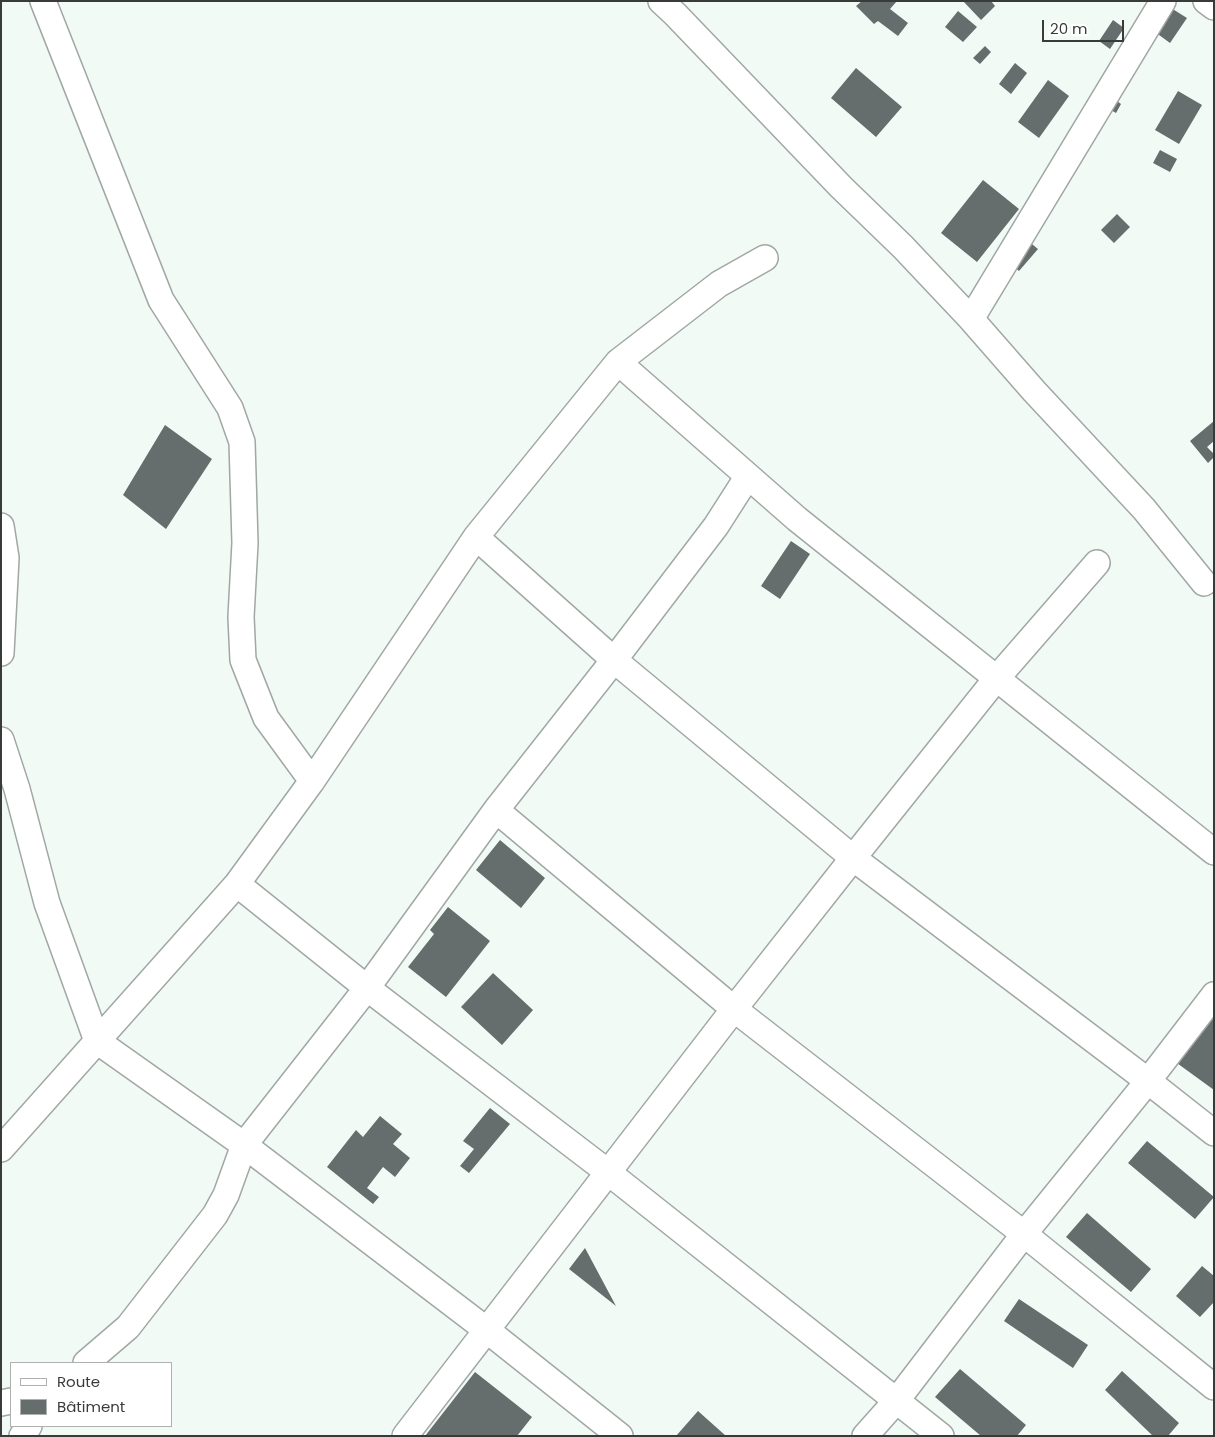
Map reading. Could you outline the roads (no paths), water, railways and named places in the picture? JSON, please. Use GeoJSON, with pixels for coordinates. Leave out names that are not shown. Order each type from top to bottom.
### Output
{"type":"FeatureCollection","features":[{"type":"Feature","properties":{"kind":"street"},"geometry":{"type":"LineString","coordinates":[[43,1],[161,300],[230,408],[242,442],[245,543],[241,617],[243,660],[266,718],[312,781]]}},
{"type":"Feature","properties":{"kind":"street"},"geometry":{"type":"LineString","coordinates":[[970,319],[1163,1]]}},
{"type":"Feature","properties":{"kind":"street"},"geometry":{"type":"LineString","coordinates":[[1206,1],[1214,7]]}},
{"type":"Feature","properties":{"kind":"street"},"geometry":{"type":"LineString","coordinates":[[675,5],[841,187],[903,247],[970,319],[1210,584]]}},
{"type":"Feature","properties":{"kind":"street"},"geometry":{"type":"LineString","coordinates":[[1,1149],[237,884],[312,781],[476,536],[618,362],[719,284],[765,258]]}},
{"type":"Feature","properties":{"kind":"street"},"geometry":{"type":"LineString","coordinates":[[618,362],[805,525],[1214,852]]}},
{"type":"Feature","properties":{"kind":"street"},"geometry":{"type":"LineString","coordinates":[[87,1362],[128,1327],[214,1215],[226,1195],[244,1144],[367,988],[496,810],[716,526],[748,476]]}},
{"type":"Feature","properties":{"kind":"street"},"geometry":{"type":"LineString","coordinates":[[1,526],[6,558],[1,653]]}},
{"type":"Feature","properties":{"kind":"street"},"geometry":{"type":"LineString","coordinates":[[476,536],[614,660],[853,858],[1148,1080],[1214,1133]]}},
{"type":"Feature","properties":{"kind":"street"},"geometry":{"type":"LineString","coordinates":[[405,1436],[734,1009],[853,858],[996,679],[1097,563]]}},
{"type":"Feature","properties":{"kind":"street"},"geometry":{"type":"LineString","coordinates":[[1,740],[17,789],[47,903],[96,1041],[244,1144],[488,1330],[620,1436]]}},
{"type":"Feature","properties":{"kind":"street"},"geometry":{"type":"LineString","coordinates":[[496,810],[734,1009],[1024,1234],[1214,1387]]}},
{"type":"Feature","properties":{"kind":"street"},"geometry":{"type":"LineString","coordinates":[[237,884],[367,988],[609,1173],[941,1436]]}},
{"type":"Feature","properties":{"kind":"street"},"geometry":{"type":"LineString","coordinates":[[865,1436],[897,1400],[1024,1234],[1214,995]]}}]}
